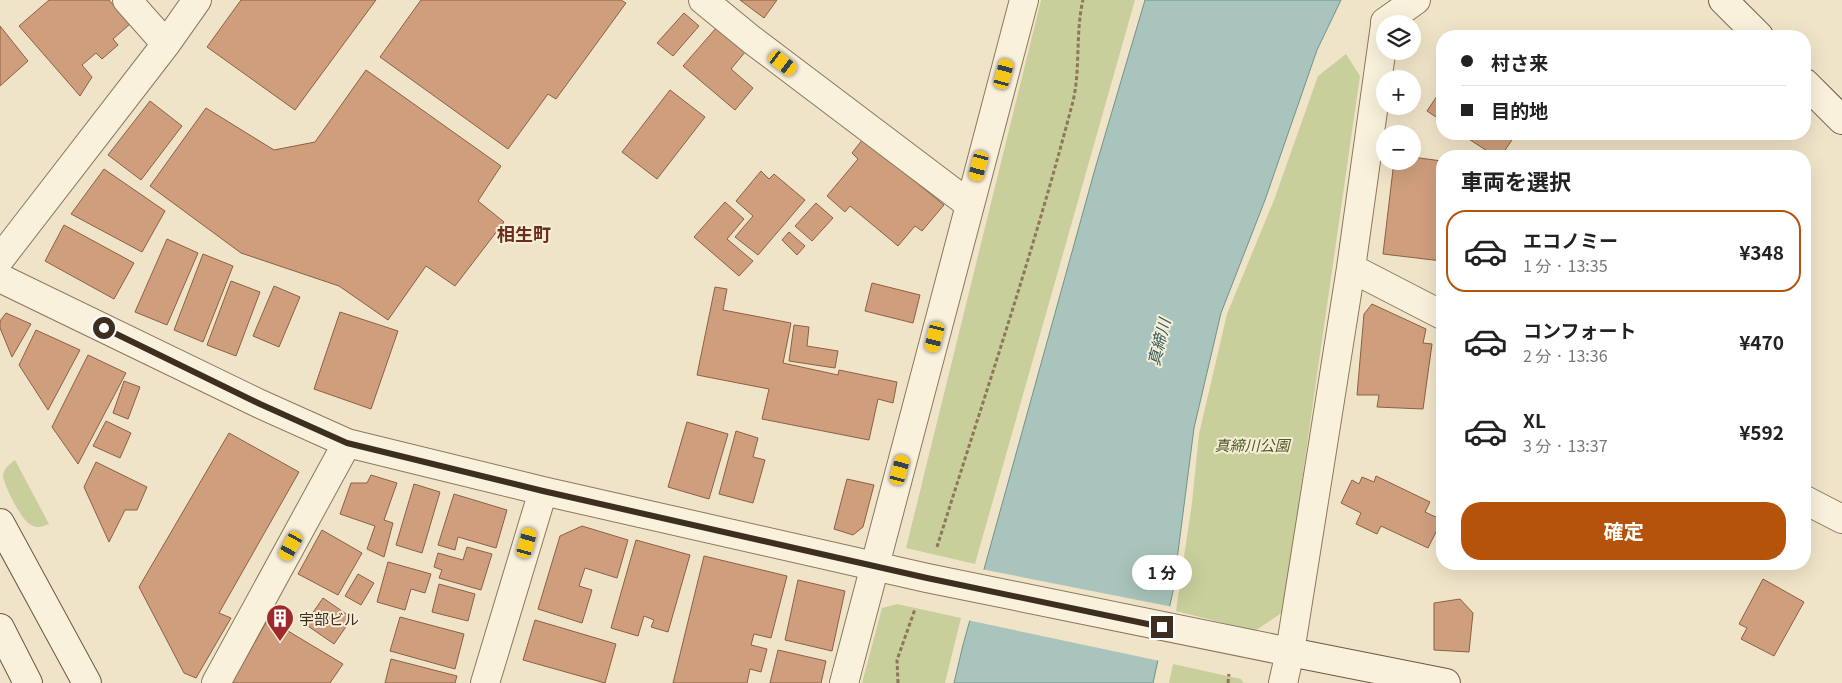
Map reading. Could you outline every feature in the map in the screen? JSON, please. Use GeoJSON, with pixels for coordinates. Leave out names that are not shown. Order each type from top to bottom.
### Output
{"type":"FeatureCollection","features":[{"type":"Feature","properties":{"kind":"street"},"geometry":{"type":"LineString","coordinates":[[127,0],[166,44]]}},
{"type":"Feature","properties":{"kind":"street"},"geometry":{"type":"LineString","coordinates":[[0,259],[166,44],[197,0]]}},
{"type":"Feature","properties":{"kind":"street"},"geometry":{"type":"LineString","coordinates":[[703,0],[752,40],[970,204]]}},
{"type":"Feature","properties":{"kind":"street"},"geometry":{"type":"LineString","coordinates":[[844,683],[1024,0]]}},
{"type":"Feature","properties":{"kind":"street"},"geometry":{"type":"LineString","coordinates":[[1390,15],[1416,0]]}},
{"type":"Feature","properties":{"kind":"street"},"geometry":{"type":"LineString","coordinates":[[1723,0],[1753,30]]}},
{"type":"Feature","properties":{"kind":"street"},"geometry":{"type":"LineString","coordinates":[[1283,683],[1290,652],[1351,268],[1379,60]]}},
{"type":"Feature","properties":{"kind":"street"},"geometry":{"type":"LineString","coordinates":[[1811,89],[1842,120]]}},
{"type":"Feature","properties":{"kind":"street"},"geometry":{"type":"LineString","coordinates":[[1351,268],[1436,312]]}},
{"type":"Feature","properties":{"kind":"street"},"geometry":{"type":"LineString","coordinates":[[0,278],[260,404],[347,443],[543,491],[968,587],[1446,683]]}},
{"type":"Feature","properties":{"kind":"street"},"geometry":{"type":"LineString","coordinates":[[216,683],[347,443]]}},
{"type":"Feature","properties":{"kind":"street"},"geometry":{"type":"LineString","coordinates":[[485,683],[543,491]]}},
{"type":"Feature","properties":{"kind":"street"},"geometry":{"type":"LineString","coordinates":[[1811,503],[1842,519]]}},
{"type":"Feature","properties":{"kind":"street"},"geometry":{"type":"LineString","coordinates":[[0,523],[87,683]]}},
{"type":"Feature","properties":{"kind":"street"},"geometry":{"type":"LineString","coordinates":[[0,628],[28,683]]}},
{"type":"Feature","properties":{"kind":"path"},"geometry":{"type":"LineString","coordinates":[[898,683],[897,660],[927,578],[1020,290],[1073,102],[1083,0]]}},
{"type":"Feature","properties":{"kind":"green space"},"geometry":{"type":"Polygon","coordinates":[[[1041,0],[1135,0],[975,564],[906,548],[1041,0]]]}},
{"type":"Feature","properties":{"kind":"green space","name":"真締川公園"},"geometry":{"type":"Polygon","coordinates":[[[1346,54],[1360,76],[1283,612],[1255,631],[1176,611],[1192,503],[1199,434],[1227,314],[1274,200],[1318,76],[1346,54]]]}},
{"type":"Feature","properties":{"kind":"green space"},"geometry":{"type":"Polygon","coordinates":[[[15,460],[49,524],[38,527],[31,525],[21,515],[13,500],[3,475],[6,468],[15,460]]]}},
{"type":"Feature","properties":{"kind":"green space"},"geometry":{"type":"Polygon","coordinates":[[[897,604],[961,618],[945,683],[862,683],[882,608],[897,604]]]}},
{"type":"Feature","properties":{"kind":"green space"},"geometry":{"type":"Polygon","coordinates":[[[1173,664],[1241,679],[1244,683],[1169,683],[1173,664]]]}},
{"type":"Feature","properties":{"kind":"water","name":"真締川"},"geometry":{"type":"Polygon","coordinates":[[[1145,0],[1341,0],[1317,50],[1265,200],[1221,313],[1194,428],[1173,591],[1153,683],[954,683],[1095,169],[1145,0]]]}},
{"type":"Feature","properties":{"kind":"pier"},"geometry":{"type":"Polygon","coordinates":[[[981,569],[1173,607],[1160,661],[967,620],[981,569]]]}},
{"type":"Feature","properties":{"kind":"building"},"geometry":{"type":"Polygon","coordinates":[[[49,0],[109,0],[130,24],[113,39],[118,45],[102,59],[96,53],[82,65],[92,77],[80,96],[19,26],[49,0]]]}},
{"type":"Feature","properties":{"kind":"building"},"geometry":{"type":"Polygon","coordinates":[[[241,0],[376,0],[295,110],[207,47],[241,0]]]}},
{"type":"Feature","properties":{"kind":"building"},"geometry":{"type":"Polygon","coordinates":[[[421,0],[621,0],[626,3],[556,99],[548,94],[508,149],[380,57],[421,0]]]}},
{"type":"Feature","properties":{"kind":"building"},"geometry":{"type":"Polygon","coordinates":[[[740,0],[777,0],[764,18],[740,0]]]}},
{"type":"Feature","properties":{"kind":"building"},"geometry":{"type":"Polygon","coordinates":[[[684,13],[699,26],[673,56],[657,43],[684,13]]]}},
{"type":"Feature","properties":{"kind":"building"},"geometry":{"type":"Polygon","coordinates":[[[0,26],[28,61],[0,86],[0,26]]]}},
{"type":"Feature","properties":{"kind":"building"},"geometry":{"type":"Polygon","coordinates":[[[717,27],[746,51],[731,69],[753,88],[735,110],[683,66],[717,27]]]}},
{"type":"Feature","properties":{"kind":"building"},"geometry":{"type":"Polygon","coordinates":[[[366,70],[501,166],[478,201],[504,222],[455,286],[426,266],[388,320],[339,286],[241,253],[150,186],[206,108],[274,150],[315,142],[366,70]]]}},
{"type":"Feature","properties":{"kind":"building"},"geometry":{"type":"Polygon","coordinates":[[[670,90],[705,117],[657,179],[622,152],[670,90]]]}},
{"type":"Feature","properties":{"kind":"building"},"geometry":{"type":"Polygon","coordinates":[[[1436,98],[1436,117],[1427,111],[1436,98]]]}},
{"type":"Feature","properties":{"kind":"building"},"geometry":{"type":"Polygon","coordinates":[[[150,101],[182,126],[141,180],[108,155],[150,101]]]}},
{"type":"Feature","properties":{"kind":"building"},"geometry":{"type":"Polygon","coordinates":[[[863,139],[944,205],[922,231],[915,226],[898,246],[850,206],[845,212],[827,196],[858,159],[852,153],[863,139]]]}},
{"type":"Feature","properties":{"kind":"building"},"geometry":{"type":"Polygon","coordinates":[[[1470,140],[1512,140],[1505,150],[1486,150],[1470,140]]]}},
{"type":"Feature","properties":{"kind":"building"},"geometry":{"type":"Polygon","coordinates":[[[1421,158],[1436,160],[1436,260],[1383,254],[1393,170],[1421,170],[1421,158]]]}},
{"type":"Feature","properties":{"kind":"building"},"geometry":{"type":"Polygon","coordinates":[[[104,169],[165,211],[142,252],[71,214],[104,169]]]}},
{"type":"Feature","properties":{"kind":"building"},"geometry":{"type":"Polygon","coordinates":[[[761,171],[769,179],[774,174],[805,200],[758,255],[735,237],[753,216],[736,201],[761,171]]]}},
{"type":"Feature","properties":{"kind":"building"},"geometry":{"type":"Polygon","coordinates":[[[725,202],[744,219],[727,239],[753,261],[739,276],[694,237],[725,202]]]}},
{"type":"Feature","properties":{"kind":"building"},"geometry":{"type":"Polygon","coordinates":[[[816,203],[833,218],[812,241],[795,226],[816,203]]]}},
{"type":"Feature","properties":{"kind":"building"},"geometry":{"type":"Polygon","coordinates":[[[64,225],[134,263],[114,299],[45,261],[64,225]]]}},
{"type":"Feature","properties":{"kind":"building"},"geometry":{"type":"Polygon","coordinates":[[[789,232],[805,246],[797,255],[782,240],[789,232]]]}},
{"type":"Feature","properties":{"kind":"building"},"geometry":{"type":"Polygon","coordinates":[[[167,239],[198,253],[167,325],[135,312],[167,239]]]}},
{"type":"Feature","properties":{"kind":"building"},"geometry":{"type":"Polygon","coordinates":[[[203,254],[233,266],[203,342],[174,330],[203,254]]]}},
{"type":"Feature","properties":{"kind":"building"},"geometry":{"type":"Polygon","coordinates":[[[231,281],[260,292],[236,356],[207,345],[231,281]]]}},
{"type":"Feature","properties":{"kind":"building"},"geometry":{"type":"Polygon","coordinates":[[[872,283],[920,295],[913,323],[865,311],[872,283]]]}},
{"type":"Feature","properties":{"kind":"building"},"geometry":{"type":"Polygon","coordinates":[[[274,286],[300,297],[279,347],[253,336],[274,286]]]}},
{"type":"Feature","properties":{"kind":"building"},"geometry":{"type":"Polygon","coordinates":[[[715,287],[727,289],[723,310],[791,323],[783,363],[838,375],[839,370],[897,382],[893,403],[878,399],[869,440],[762,419],[769,389],[697,375],[715,287]]]}},
{"type":"Feature","properties":{"kind":"building"},"geometry":{"type":"Polygon","coordinates":[[[1372,304],[1426,329],[1423,343],[1432,344],[1423,409],[1377,407],[1379,395],[1357,395],[1364,314],[1372,304]]]}},
{"type":"Feature","properties":{"kind":"building"},"geometry":{"type":"Polygon","coordinates":[[[340,312],[398,331],[371,409],[314,389],[340,312]]]}},
{"type":"Feature","properties":{"kind":"building"},"geometry":{"type":"Polygon","coordinates":[[[6,313],[31,324],[12,357],[0,328],[0,321],[6,313]]]}},
{"type":"Feature","properties":{"kind":"building"},"geometry":{"type":"Polygon","coordinates":[[[794,325],[809,327],[807,346],[838,351],[835,368],[789,361],[794,325]]]}},
{"type":"Feature","properties":{"kind":"building"},"geometry":{"type":"Polygon","coordinates":[[[36,330],[80,350],[48,410],[19,365],[36,330]]]}},
{"type":"Feature","properties":{"kind":"building"},"geometry":{"type":"Polygon","coordinates":[[[88,355],[126,373],[78,464],[52,427],[88,355]]]}},
{"type":"Feature","properties":{"kind":"building"},"geometry":{"type":"Polygon","coordinates":[[[124,381],[140,387],[128,419],[113,413],[124,381]]]}},
{"type":"Feature","properties":{"kind":"building"},"geometry":{"type":"Polygon","coordinates":[[[106,421],[131,433],[120,458],[93,446],[106,421]]]}},
{"type":"Feature","properties":{"kind":"building"},"geometry":{"type":"Polygon","coordinates":[[[687,422],[728,434],[709,499],[668,487],[687,422]]]}},
{"type":"Feature","properties":{"kind":"building"},"geometry":{"type":"Polygon","coordinates":[[[736,431],[758,438],[753,457],[765,460],[753,503],[719,494],[736,431]]]}},
{"type":"Feature","properties":{"kind":"building"},"geometry":{"type":"Polygon","coordinates":[[[229,433],[299,472],[219,613],[231,618],[196,678],[184,673],[139,587],[229,433]]]}},
{"type":"Feature","properties":{"kind":"building"},"geometry":{"type":"Polygon","coordinates":[[[96,462],[147,487],[137,510],[125,510],[109,542],[84,487],[96,462]]]}},
{"type":"Feature","properties":{"kind":"building"},"geometry":{"type":"Polygon","coordinates":[[[371,475],[397,483],[384,520],[393,523],[384,557],[367,549],[375,526],[340,514],[351,483],[367,483],[371,475]]]}},
{"type":"Feature","properties":{"kind":"building"},"geometry":{"type":"Polygon","coordinates":[[[1376,476],[1430,502],[1425,512],[1436,517],[1436,532],[1428,548],[1381,526],[1377,534],[1356,524],[1361,513],[1341,503],[1352,480],[1359,484],[1362,477],[1374,482],[1376,476]]]}},
{"type":"Feature","properties":{"kind":"building"},"geometry":{"type":"Polygon","coordinates":[[[847,479],[874,485],[863,527],[853,535],[834,529],[847,479]]]}},
{"type":"Feature","properties":{"kind":"building"},"geometry":{"type":"Polygon","coordinates":[[[414,484],[440,492],[422,553],[396,545],[414,484]]]}},
{"type":"Feature","properties":{"kind":"building"},"geometry":{"type":"Polygon","coordinates":[[[454,494],[507,510],[496,548],[458,537],[455,550],[438,545],[454,494]]]}},
{"type":"Feature","properties":{"kind":"building"},"geometry":{"type":"Polygon","coordinates":[[[582,526],[628,540],[617,578],[585,568],[579,586],[592,590],[582,623],[538,609],[560,536],[582,526]]]}},
{"type":"Feature","properties":{"kind":"building"},"geometry":{"type":"Polygon","coordinates":[[[322,530],[362,553],[338,595],[298,574],[322,530]]]}},
{"type":"Feature","properties":{"kind":"building"},"geometry":{"type":"Polygon","coordinates":[[[636,540],[690,555],[668,632],[651,627],[654,620],[644,616],[638,636],[611,628],[636,540]]]}},
{"type":"Feature","properties":{"kind":"building"},"geometry":{"type":"Polygon","coordinates":[[[467,547],[492,554],[481,590],[439,578],[442,570],[434,567],[438,553],[463,560],[467,547]]]}},
{"type":"Feature","properties":{"kind":"building"},"geometry":{"type":"Polygon","coordinates":[[[704,556],[787,576],[771,638],[754,634],[751,645],[767,649],[761,672],[750,669],[747,683],[673,683],[704,556]]]}},
{"type":"Feature","properties":{"kind":"building"},"geometry":{"type":"Polygon","coordinates":[[[388,562],[431,574],[425,593],[411,589],[405,610],[377,602],[388,562]]]}},
{"type":"Feature","properties":{"kind":"building"},"geometry":{"type":"Polygon","coordinates":[[[358,574],[374,583],[361,605],[345,596],[358,574]]]}},
{"type":"Feature","properties":{"kind":"building"},"geometry":{"type":"Polygon","coordinates":[[[1763,579],[1804,602],[1774,656],[1741,639],[1747,628],[1739,624],[1763,579]]]}},
{"type":"Feature","properties":{"kind":"building"},"geometry":{"type":"Polygon","coordinates":[[[798,580],[845,591],[832,651],[785,640],[798,580]]]}},
{"type":"Feature","properties":{"kind":"building"},"geometry":{"type":"Polygon","coordinates":[[[439,584],[475,594],[468,621],[432,612],[439,584]]]}},
{"type":"Feature","properties":{"kind":"building"},"geometry":{"type":"Polygon","coordinates":[[[323,598],[352,618],[334,644],[305,624],[323,598]]]}},
{"type":"Feature","properties":{"kind":"building"},"geometry":{"type":"Polygon","coordinates":[[[1460,599],[1473,613],[1469,652],[1434,650],[1434,603],[1460,599]]]}},
{"type":"Feature","properties":{"kind":"building"},"geometry":{"type":"Polygon","coordinates":[[[400,617],[464,634],[455,669],[390,651],[400,617]]]}},
{"type":"Feature","properties":{"kind":"building","name":"宇部ビル"},"geometry":{"type":"Polygon","coordinates":[[[268,619],[343,664],[330,683],[232,683],[268,619]]]}},
{"type":"Feature","properties":{"kind":"building"},"geometry":{"type":"Polygon","coordinates":[[[535,620],[616,644],[605,683],[523,660],[535,620]]]}},
{"type":"Feature","properties":{"kind":"building"},"geometry":{"type":"Polygon","coordinates":[[[778,650],[826,661],[821,683],[770,683],[778,650]]]}},
{"type":"Feature","properties":{"kind":"building"},"geometry":{"type":"Polygon","coordinates":[[[391,659],[457,676],[455,683],[385,683],[391,659]]]}},
{"type":"Feature","properties":{"kind":"place","name":"宇部ビル"},"geometry":{"type":"Point","coordinates":[280,642]}},
{"type":"Feature","properties":{"kind":"district","name":"相生町"},"geometry":{"type":"Point","coordinates":[524,233]}},
{"type":"Feature","properties":{"kind":"route"},"geometry":{"type":"LineString","coordinates":[[104,328],[260,404],[347,443],[543,491],[927,578],[1162,627]]}}]}
